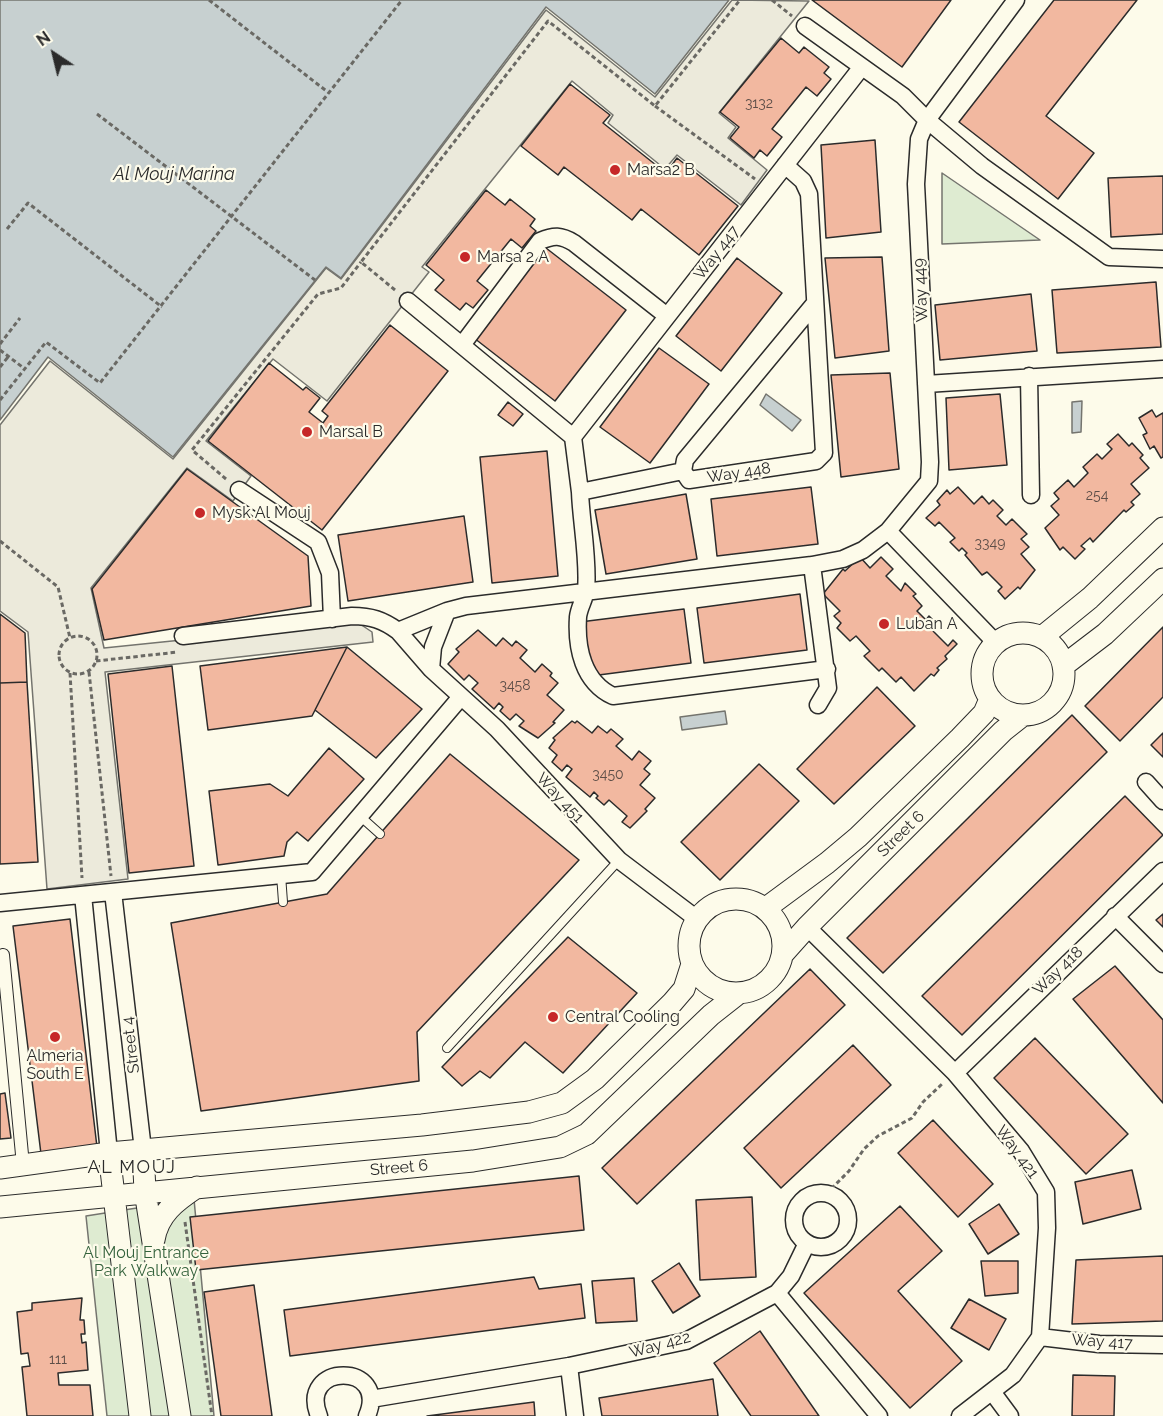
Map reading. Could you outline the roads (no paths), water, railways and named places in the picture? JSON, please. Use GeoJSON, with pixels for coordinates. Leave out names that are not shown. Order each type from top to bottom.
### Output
{"type":"FeatureCollection","features":[{"type":"Feature","properties":{"kind":"street","name":"Way 449"},"geometry":{"type":"LineString","coordinates":[[398,631],[447,611],[586,590],[812,566],[843,559],[863,550],[888,531],[928,481],[930,462],[916,162],[919,140],[927,120],[1016,0]]}},
{"type":"Feature","properties":{"kind":"street"},"geometry":{"type":"LineString","coordinates":[[805,26],[903,96],[927,120],[982,166],[1109,257],[1163,259]]}},
{"type":"Feature","properties":{"kind":"street","name":"Way 447"},"geometry":{"type":"LineString","coordinates":[[573,437],[861,68]]}},
{"type":"Feature","properties":{"kind":"street","name":"Way 448"},"geometry":{"type":"LineString","coordinates":[[785,165],[803,181],[809,194],[824,446],[822,458],[816,461],[692,481],[683,471],[684,460],[815,303]]}},
{"type":"Feature","properties":{"kind":"street"},"geometry":{"type":"LineString","coordinates":[[462,345],[540,242],[553,236],[562,236],[574,243],[667,316]]}},
{"type":"Feature","properties":{"kind":"street"},"geometry":{"type":"LineString","coordinates":[[408,300],[573,437],[586,590],[578,615],[583,668],[596,686],[613,696],[827,669]]}},
{"type":"Feature","properties":{"kind":"street"},"geometry":{"type":"LineString","coordinates":[[926,384],[1163,369]]}},
{"type":"Feature","properties":{"kind":"street"},"geometry":{"type":"LineString","coordinates":[[1029,376],[1031,495]]}},
{"type":"Feature","properties":{"kind":"street"},"geometry":{"type":"LineString","coordinates":[[579,492],[683,471]]}},
{"type":"Feature","properties":{"kind":"street"},"geometry":{"type":"LineString","coordinates":[[239,490],[318,542],[330,573],[332,619]]}},
{"type":"Feature","properties":{"kind":"street"},"geometry":{"type":"LineString","coordinates":[[1042,637],[1090,598],[1163,528]]}},
{"type":"Feature","properties":{"kind":"street"},"geometry":{"type":"LineString","coordinates":[[888,531],[996,643]]}},
{"type":"Feature","properties":{"kind":"street"},"geometry":{"type":"LineString","coordinates":[[812,566],[828,688],[818,705]]}},
{"type":"Feature","properties":{"kind":"street"},"geometry":{"type":"LineString","coordinates":[[1063,666],[1105,634],[1163,579]]}},
{"type":"Feature","properties":{"kind":"street"},"geometry":{"type":"LineString","coordinates":[[431,669],[433,647],[447,611]]}},
{"type":"Feature","properties":{"kind":"street"},"geometry":{"type":"LineString","coordinates":[[183,636],[365,616],[378,619],[398,631]]}},
{"type":"Feature","properties":{"kind":"street","name":"Way 451"},"geometry":{"type":"LineString","coordinates":[[398,631],[431,669],[496,729],[619,860],[697,919]]}},
{"type":"Feature","properties":{"kind":"street"},"geometry":{"type":"LineString","coordinates":[[1018,633],[1042,637],[1052,645],[1063,666],[1064,678],[1055,700],[1046,708],[1022,716],[1010,714],[990,699],[981,676],[988,652],[996,643],[1018,633]]}},
{"type":"Feature","properties":{"kind":"street"},"geometry":{"type":"LineString","coordinates":[[0,903],[312,872],[460,698]]}},
{"type":"Feature","properties":{"kind":"street","name":"Street 6"},"geometry":{"type":"LineString","coordinates":[[766,908],[858,837],[984,713],[990,699]]}},
{"type":"Feature","properties":{"kind":"street","name":"Street 6"},"geometry":{"type":"LineString","coordinates":[[783,955],[807,927],[1003,731],[1022,716]]}},
{"type":"Feature","properties":{"kind":"street"},"geometry":{"type":"LineString","coordinates":[[1146,782],[1163,801]]}},
{"type":"Feature","properties":{"kind":"street","name":"Way 418"},"geometry":{"type":"LineString","coordinates":[[955,1073],[1163,871]]}},
{"type":"Feature","properties":{"kind":"street","name":"Street 4"},"geometry":{"type":"LineString","coordinates":[[113,892],[143,1150],[145,1191],[180,1416]]}},
{"type":"Feature","properties":{"kind":"street","name":"Street 4"},"geometry":{"type":"LineString","coordinates":[[83,895],[109,1153],[140,1416]]}},
{"type":"Feature","properties":{"kind":"street"},"geometry":{"type":"LineString","coordinates":[[729,899],[748,900],[766,908],[781,929],[783,955],[777,969],[767,981],[754,989],[739,993],[725,992],[711,986],[700,977],[692,964],[689,941],[697,919],[717,902],[729,899]]}},
{"type":"Feature","properties":{"kind":"street"},"geometry":{"type":"LineString","coordinates":[[1115,916],[1163,964]]}},
{"type":"Feature","properties":{"kind":"street","name":"Way 421"},"geometry":{"type":"LineString","coordinates":[[807,927],[955,1073],[1020,1151],[1046,1192],[1047,1228],[1040,1337]]}},
{"type":"Feature","properties":{"kind":"street"},"geometry":{"type":"LineString","coordinates":[[3,955],[23,1165]]}},
{"type":"Feature","properties":{"kind":"street"},"geometry":{"type":"LineString","coordinates":[[0,1168],[109,1153],[422,1125],[529,1112],[562,1103],[594,1079],[672,1003],[684,989],[692,964]]}},
{"type":"Feature","properties":{"kind":"street","name":"Street 6"},"geometry":{"type":"LineString","coordinates":[[0,1207],[115,1197],[145,1191],[473,1161],[561,1147],[587,1134],[711,1015],[739,993]]}},
{"type":"Feature","properties":{"kind":"street"},"geometry":{"type":"LineString","coordinates":[[153,1243],[155,1228],[163,1214],[198,1186]]}},
{"type":"Feature","properties":{"kind":"street"},"geometry":{"type":"LineString","coordinates":[[826,1194],[841,1202],[848,1218],[847,1227],[838,1241],[831,1245],[815,1246],[807,1243],[801,1238],[794,1223],[797,1207],[809,1196],[826,1194]]}},
{"type":"Feature","properties":{"kind":"street"},"geometry":{"type":"LineString","coordinates":[[67,1201],[99,1209],[110,1217],[119,1232]]}},
{"type":"Feature","properties":{"kind":"street","name":"Way 422"},"geometry":{"type":"LineString","coordinates":[[370,1399],[569,1366],[686,1341],[777,1293],[791,1276],[807,1243]]}},
{"type":"Feature","properties":{"kind":"street"},"geometry":{"type":"LineString","coordinates":[[777,1293],[879,1416]]}},
{"type":"Feature","properties":{"kind":"street"},"geometry":{"type":"LineString","coordinates":[[960,1416],[993,1393],[1013,1375],[1040,1337]]}},
{"type":"Feature","properties":{"kind":"street","name":"Way 417"},"geometry":{"type":"LineString","coordinates":[[1040,1337],[1099,1344],[1163,1345]]}},
{"type":"Feature","properties":{"kind":"street"},"geometry":{"type":"LineString","coordinates":[[569,1366],[575,1416]]}},
{"type":"Feature","properties":{"kind":"street"},"geometry":{"type":"LineString","coordinates":[[319,1416],[315,1399],[318,1390],[323,1383],[339,1375],[347,1375],[363,1383],[370,1399],[367,1416]]}},
{"type":"Feature","properties":{"kind":"street"},"geometry":{"type":"LineString","coordinates":[[993,1393],[1010,1416]]}},
{"type":"Feature","properties":{"kind":"lane"},"geometry":{"type":"LineString","coordinates":[[361,817],[380,834]]}},
{"type":"Feature","properties":{"kind":"lane"},"geometry":{"type":"LineString","coordinates":[[447,1048],[619,860]]}},
{"type":"Feature","properties":{"kind":"lane"},"geometry":{"type":"LineString","coordinates":[[280,875],[283,902]]}},
{"type":"Feature","properties":{"kind":"water","name":"Al Mouj Marina"},"geometry":{"type":"Polygon","coordinates":[[[0,0],[729,0],[655,94],[546,7],[341,278],[326,267],[173,457],[48,357],[0,420],[0,0]]]}},
{"type":"Feature","properties":{"kind":"water"},"geometry":{"type":"Polygon","coordinates":[[[766,394],[801,420],[792,431],[760,405],[766,394]]]}},
{"type":"Feature","properties":{"kind":"water"},"geometry":{"type":"Polygon","coordinates":[[[1082,401],[1081,432],[1072,433],[1072,402],[1082,401]]]}},
{"type":"Feature","properties":{"kind":"water"},"geometry":{"type":"Polygon","coordinates":[[[725,711],[727,724],[682,730],[680,717],[725,711]]]}},
{"type":"Feature","properties":{"kind":"place","name":"Marsa2 B"},"geometry":{"type":"Point","coordinates":[615,170]}},
{"type":"Feature","properties":{"kind":"place","name":"Marsa 2 A"},"geometry":{"type":"Point","coordinates":[465,257]}},
{"type":"Feature","properties":{"kind":"place","name":"Marsal B"},"geometry":{"type":"Point","coordinates":[307,432]}},
{"type":"Feature","properties":{"kind":"place","name":"Mysk Al Mouj"},"geometry":{"type":"Point","coordinates":[200,513]}},
{"type":"Feature","properties":{"kind":"place","name":"Luban A"},"geometry":{"type":"Point","coordinates":[884,624]}},
{"type":"Feature","properties":{"kind":"place","name":"Central Cooling"},"geometry":{"type":"Point","coordinates":[553,1017]}},
{"type":"Feature","properties":{"kind":"place","name":"Almeria South E"},"geometry":{"type":"Point","coordinates":[55,1037]}},
{"type":"Feature","properties":{"kind":"district","name":"AL MOUJ"},"geometry":{"type":"Point","coordinates":[132,1168]}},
{"type":"Feature","properties":{"kind":"park label","name":"Al Mouj Entrance Park Walkway"},"geometry":{"type":"Point","coordinates":[146,1262]}}]}
